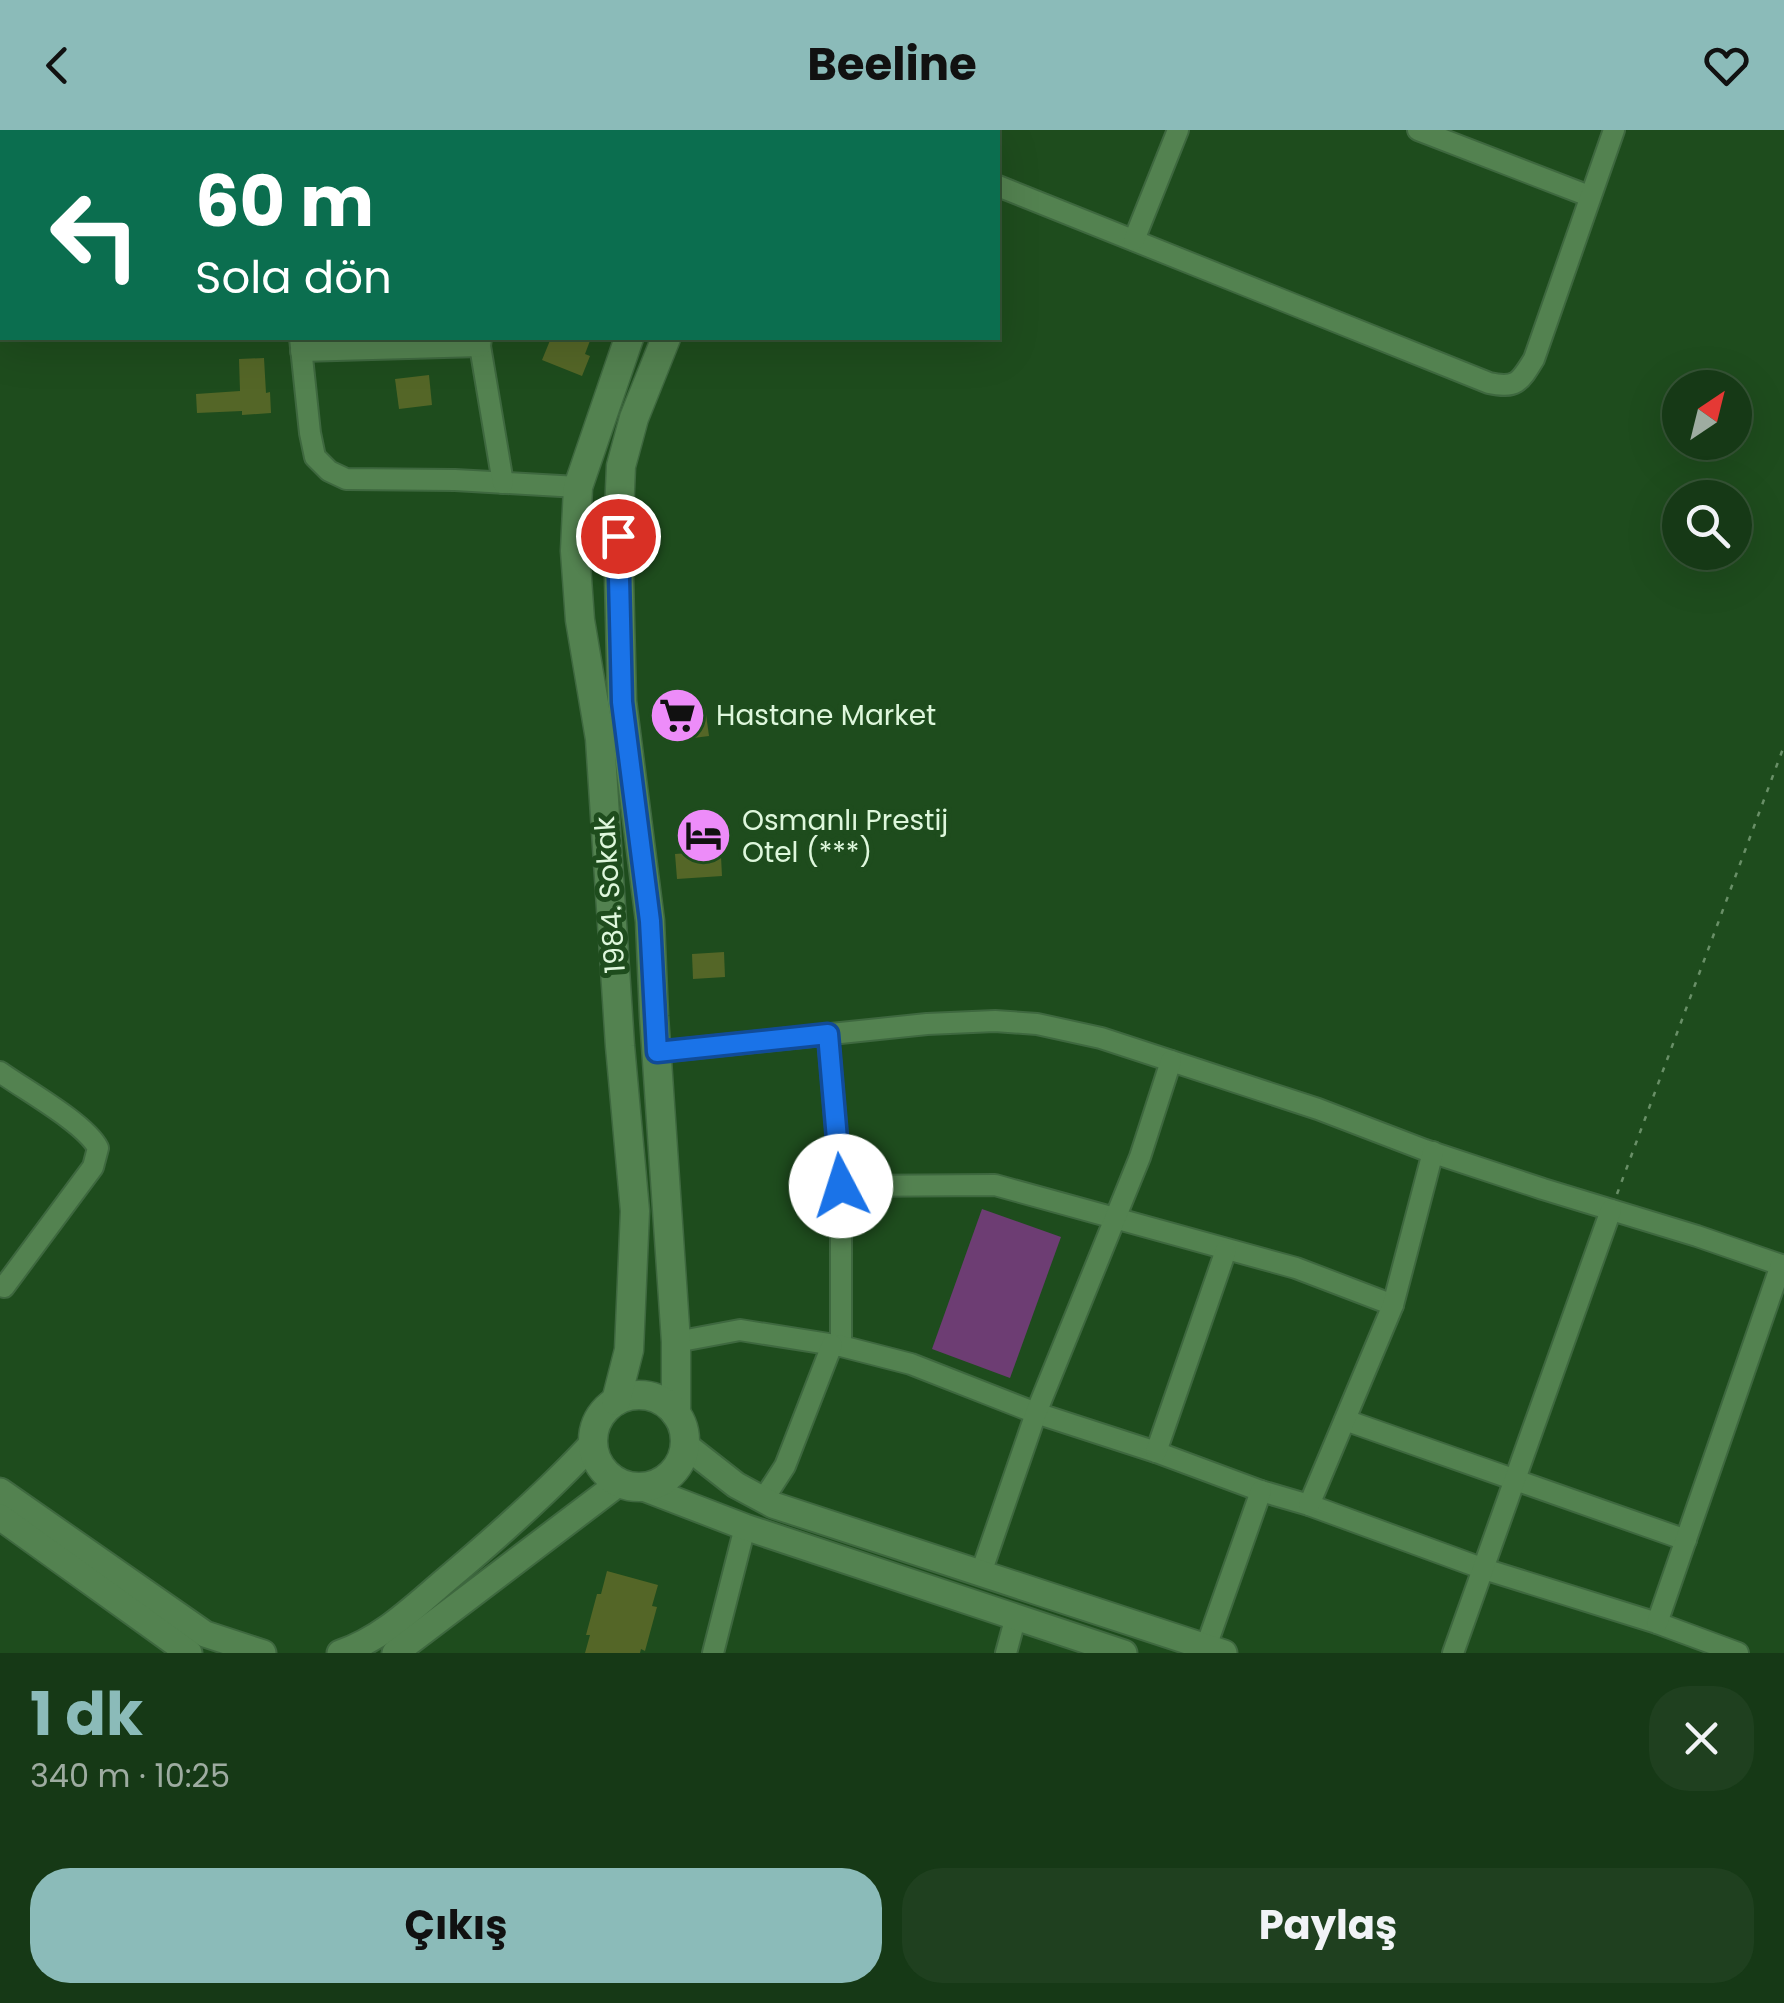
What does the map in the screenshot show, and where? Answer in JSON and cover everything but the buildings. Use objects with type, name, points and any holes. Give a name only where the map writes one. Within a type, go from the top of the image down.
[{"type":"main road","name":"1984. Sokak","points":[[616,1401],[629,1350],[636,1211],[620,1046],[600,739],[580,620],[575,552],[578,487],[628,340]]},
{"type":"main road","points":[[665,340],[627,442],[618,536],[622,702],[650,921],[676,1342],[676,1414],[685,1445],[678,1466],[662,1481],[630,1485],[602,1468],[596,1459],[595,1426],[616,1401],[648,1396],[676,1414]]},
{"type":"main road","points":[[596,432],[627,442]]},
{"type":"street","points":[[1134,240],[1178,130]]},
{"type":"street","points":[[1418,130],[1589,196]]},
{"type":"street","points":[[1000,187],[1506,387],[1524,376],[1534,359],[1614,130]]},
{"type":"street","points":[[503,483],[480,342],[300,344],[315,457],[346,479],[578,487]]},
{"type":"street","points":[[657,1052],[927,1024],[1037,1024],[1100,1038],[1318,1108],[1432,1152],[1782,1266],[1657,1623]]},
{"type":"street","points":[[764,1500],[785,1466],[836,1346],[841,1186],[828,1034]]},
{"type":"street","points":[[981,1574],[1036,1413],[1140,1157],[1171,1061]]},
{"type":"street","points":[[0,1072],[69,1120],[98,1148],[93,1167],[1,1288]]},
{"type":"street","points":[[1309,1505],[1394,1305],[1432,1152]]},
{"type":"street","points":[[841,1186],[995,1185],[1296,1268],[1394,1305]]},
{"type":"street","points":[[1453,1653],[1611,1210]]},
{"type":"street","points":[[1156,1452],[1226,1250]]},
{"type":"street","points":[[676,1342],[740,1330],[912,1364],[1036,1413],[1738,1653]]},
{"type":"street","points":[[1345,1420],[1686,1540]]},
{"type":"street","points":[[340,1653],[390,1627],[504,1530],[593,1443]]},
{"type":"street","points":[[685,1445],[722,1474],[773,1505],[1215,1650],[1261,1491]]},
{"type":"street","points":[[395,1653],[414,1644],[630,1485],[1124,1653]]},
{"type":"street","points":[[0,1491],[204,1634],[263,1653]]},
{"type":"street","points":[[0,1517],[188,1653]]},
{"type":"street","points":[[712,1653],[746,1527]]},
{"type":"street","points":[[1006,1653],[1016,1616]]},
{"type":"path","points":[[1611,1210],[1784,746]]},
{"type":"shaded area","points":[[982,1209],[1061,1237],[1010,1378],[932,1349]]},
{"type":"place","name":"Hastane Market","points":[[677,715]]},
{"type":"place","name":"Osmanlı Prestij Otel (***)","points":[[703,836]]},
{"type":"route","points":[[618,536],[622,702],[650,921],[657,1052],[828,1034],[841,1186]]}]
